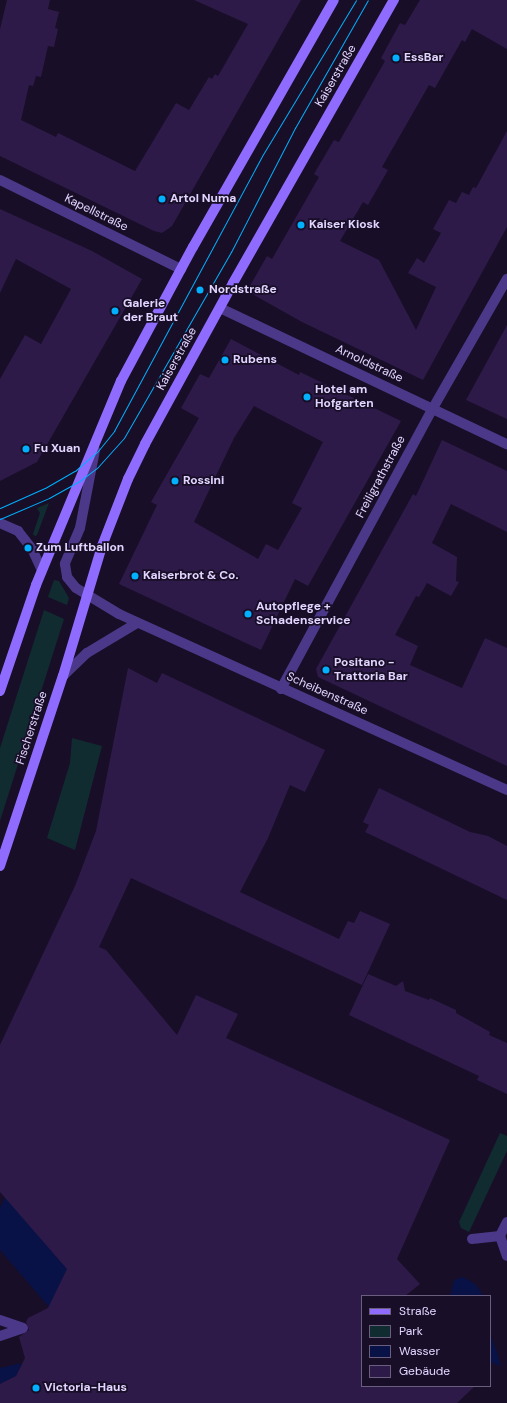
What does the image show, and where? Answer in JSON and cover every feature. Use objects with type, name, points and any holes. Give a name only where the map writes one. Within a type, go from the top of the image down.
[{"type":"main road","points":[[0,691],[42,570],[96,444],[120,382],[181,269],[334,0]]},
{"type":"main road","name":"Kaiserstraße","points":[[86,597],[106,534],[141,451],[394,0]]},
{"type":"main road","name":"Fischerstraße","points":[[0,866],[63,676],[86,597]]},
{"type":"street","name":"Kapellstraße","points":[[0,180],[181,269]]},
{"type":"street","name":"Freiligrathstraße","points":[[281,689],[433,408],[507,279]]},
{"type":"street","name":"Arnoldstraße","points":[[220,308],[507,444]]},
{"type":"street","points":[[86,597],[70,582],[65,564],[80,528],[96,444]]},
{"type":"street","points":[[0,523],[18,531],[32,549],[42,570]]},
{"type":"street","name":"Scheibenstraße","points":[[86,597],[138,623],[281,689],[507,790]]},
{"type":"street","points":[[63,676],[86,653],[138,623]]},
{"type":"street","points":[[507,1222],[500,1236],[507,1256]]},
{"type":"street","points":[[472,1239],[500,1236]]},
{"type":"street","points":[[0,1320],[23,1328],[0,1336]]},
{"type":"green space","points":[[49,503],[37,535],[35,536],[33,534],[40,513],[37,508]]},
{"type":"green space","points":[[54,580],[59,581],[69,598],[67,605],[48,597]]},
{"type":"green space","points":[[44,610],[64,619],[0,821],[0,748]]},
{"type":"green space","points":[[72,738],[102,746],[75,850],[47,838],[70,763]]},
{"type":"green space","points":[[500,1133],[507,1136],[507,1151],[469,1232],[461,1228],[459,1222]]},
{"type":"water","points":[[5,1197],[67,1269],[49,1307],[0,1250],[0,1208]]},
{"type":"water","points":[[463,1277],[475,1284],[483,1295],[450,1295],[454,1280]]},
{"type":"water","points":[[491,1337],[497,1352],[501,1366],[491,1362]]},
{"type":"water","points":[[22,1363],[16,1376],[0,1384],[0,1368]]},
{"type":"building","points":[[7,0],[50,0],[48,9],[59,12],[55,28],[58,29],[54,47],[48,46],[41,77],[36,76],[33,86],[29,85],[21,120],[56,137],[58,133],[135,171],[176,103],[189,110],[209,77],[212,79],[215,74],[218,76],[248,24],[194,0],[301,0],[172,226],[162,233],[154,231],[0,156],[0,29]]},
{"type":"building","points":[[420,0],[507,0],[507,49],[472,29],[465,42],[462,40],[435,88],[429,85],[382,167],[388,170],[368,205],[363,202],[340,241],[379,260],[416,330],[436,287],[408,273],[417,258],[424,263],[441,233],[433,229],[449,200],[456,203],[462,192],[469,195],[473,187],[476,188],[507,131],[507,227],[423,380],[302,322],[247,291],[267,256],[272,259],[319,177],[314,174],[334,140],[339,142],[385,61],[381,58],[400,23],[405,25]]},
{"type":"building","points":[[0,209],[92,251],[142,279],[37,462],[0,481],[0,379],[25,335],[41,344],[71,289],[16,259],[0,293]]},
{"type":"building","points":[[507,325],[507,419],[466,400]]},
{"type":"building","points":[[231,339],[299,375],[300,372],[401,421],[308,586],[295,579],[261,650],[119,584],[157,505],[151,502],[199,418],[181,408],[200,374],[209,378]],"holes":[[[254,406],[323,442],[292,503],[302,508],[278,550],[266,544],[258,559],[194,522],[234,438]]]},
{"type":"building","points":[[442,440],[507,471],[507,532],[451,504],[432,543],[457,557],[456,581],[459,582],[451,596],[427,583],[419,597],[416,596],[395,635],[418,646],[410,665],[462,688],[485,638],[507,648],[507,766],[318,677],[316,669],[413,494],[416,496]]},
{"type":"building","points":[[128,668],[157,683],[162,673],[325,750],[305,792],[290,785],[268,838],[240,892],[339,939],[348,921],[354,923],[360,911],[390,924],[362,985],[131,878],[99,947],[106,950],[177,1035],[196,995],[238,1014],[226,1038],[450,1140],[397,1259],[420,1284],[406,1295],[361,1295],[361,1387],[474,1387],[457,1403],[0,1403],[0,1384],[16,1376],[25,1358],[19,1337],[29,1330],[26,1322],[28,1318],[48,1308],[67,1269],[0,1192],[0,1045],[75,886],[96,831]]},
{"type":"building","points":[[379,788],[470,832],[488,836],[507,846],[507,900],[365,832],[369,825],[363,822]]},
{"type":"building","points":[[368,974],[396,986],[403,981],[405,991],[429,1000],[430,998],[456,1010],[456,1013],[490,1032],[489,1035],[507,1043],[507,1094],[477,1080],[479,1076],[349,1015]]},
{"type":"tram line","points":[[0,508],[45,488],[75,471],[98,451],[114,431],[262,156],[356,0]]},
{"type":"tram line","points":[[0,519],[49,498],[81,480],[97,468],[124,438],[231,252],[295,128],[368,0]]},
{"type":"place","name":"EssBar","points":[[396,58]]},
{"type":"place","name":"Artol Numa","points":[[162,199]]},
{"type":"place","name":"Kaiser Kiosk","points":[[301,225]]},
{"type":"place","name":"Nordstraße","points":[[200,290]]},
{"type":"place","name":"Galerie der Braut","points":[[115,311]]},
{"type":"place","name":"Rubens","points":[[225,360]]},
{"type":"place","name":"Hotel am Hofgarten","points":[[307,397]]},
{"type":"place","name":"Fu Xuan","points":[[26,449]]},
{"type":"place","name":"Rossini","points":[[175,481]]},
{"type":"place","name":"Zum Luftballon","points":[[28,548]]},
{"type":"place","name":"Kaiserbrot & Co.","points":[[135,576]]},
{"type":"place","name":"Autopflege + Schadenservice","points":[[248,614]]},
{"type":"place","name":"Positano - Trattoria Bar","points":[[326,670]]},
{"type":"place","name":"Victoria-Haus","points":[[36,1388]]}]
